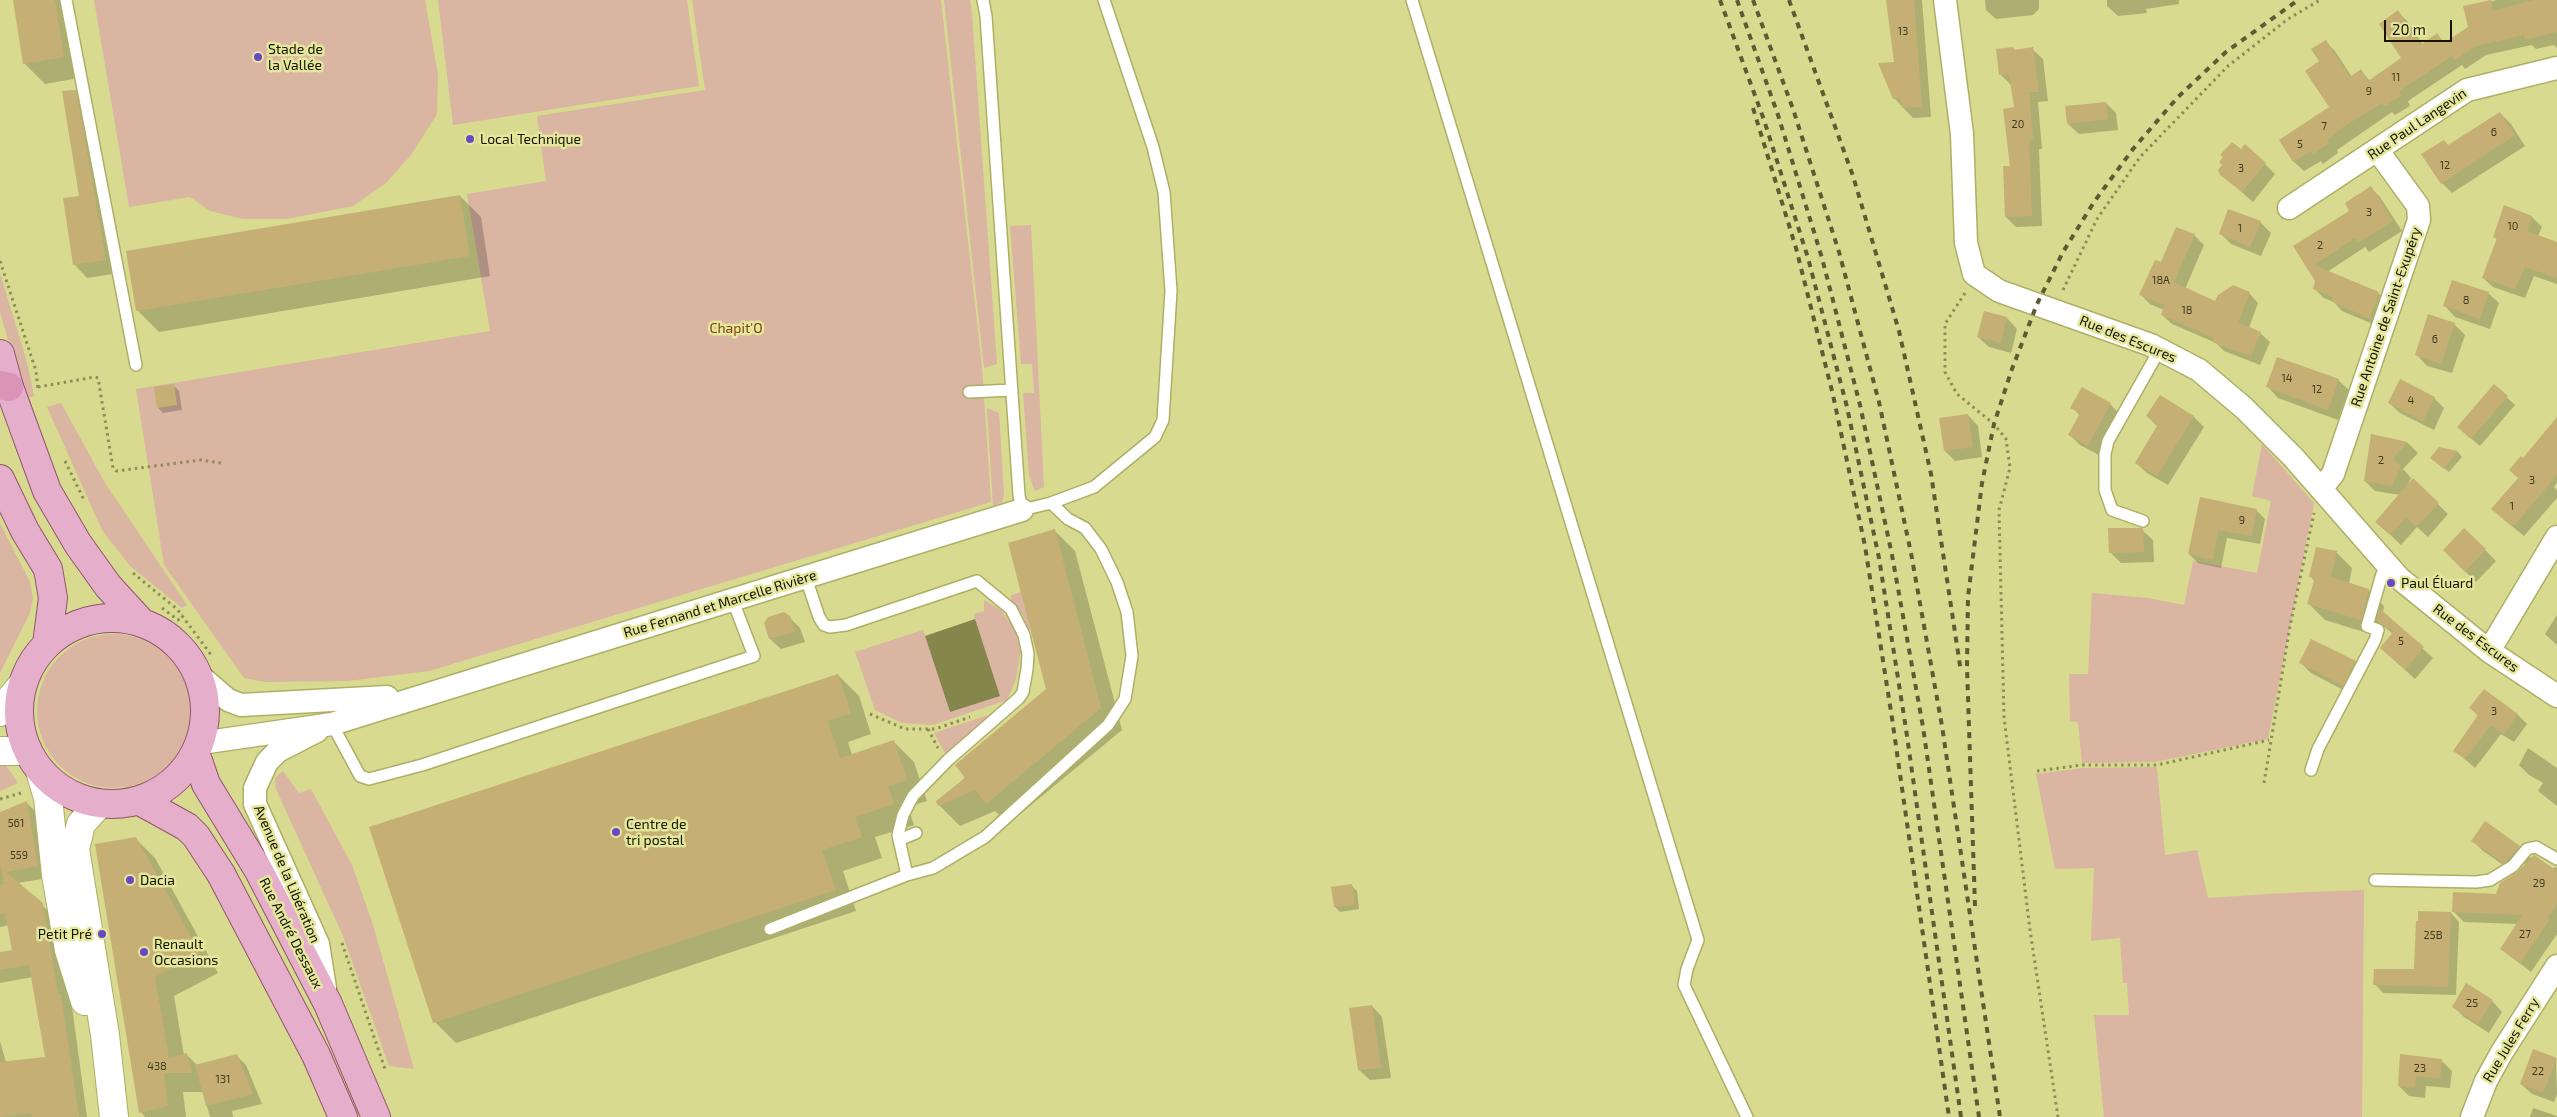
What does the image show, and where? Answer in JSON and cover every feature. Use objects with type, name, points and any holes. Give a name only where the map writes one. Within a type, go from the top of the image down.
[{"type":"main road","points":[[0,354],[4,386],[47,491],[78,544],[108,586],[141,622]]},
{"type":"main road","points":[[0,479],[25,531],[48,569],[53,598],[47,644]]},
{"type":"main road","points":[[0,751],[34,761],[63,790],[77,798],[99,804],[126,804],[140,800],[157,793],[172,783],[186,770],[198,749],[206,710],[207,667],[166,634],[141,622],[121,618],[101,618],[81,623],[63,632],[47,644],[28,670],[22,685],[19,698],[20,725],[34,761],[48,798],[56,875],[69,950],[89,1017],[107,1062]]},
{"type":"main road","points":[[0,712],[22,685]]},
{"type":"main road","name":"Rue André Dessaux","points":[[198,749],[206,784],[259,871],[328,1004],[376,1117]]},
{"type":"main road","points":[[140,800],[187,827],[196,836],[221,874],[316,1055],[343,1117]]},
{"type":"main road","points":[[99,804],[81,824],[74,849],[105,1035],[114,1117]]},
{"type":"street","points":[[1946,0],[1962,134],[1966,243],[1970,266],[1974,274],[1980,279]]},
{"type":"street","name":"Rue Paul Langevin","points":[[2289,208],[2378,151],[2467,90],[2557,68]]},
{"type":"street","name":"Rue Antoine de Saint-Exupéry","points":[[2322,489],[2333,474],[2419,220],[2418,206],[2378,151]]},
{"type":"street","name":"Rue des Escures","points":[[1980,279],[1999,290],[2160,349],[2200,370],[2222,388],[2286,450],[2399,578],[2488,651],[2557,696]]},
{"type":"street","name":"Rue Fernand et Marcelle Rivière","points":[[198,749],[332,724],[1022,510]]},
{"type":"street","points":[[2488,651],[2557,537]]},
{"type":"street","name":"Rue Fernand et Marcelle Rivière","points":[[207,667],[228,700],[241,705],[418,696]]},
{"type":"street","name":"Avenue de la Libération","points":[[328,1004],[318,944],[255,804],[255,788],[267,762],[278,751],[332,724]]},
{"type":"street","name":"Rue Jules Ferry","points":[[2472,1117],[2486,1081],[2502,1052],[2557,966]]},
{"type":"lane","points":[[66,0],[136,365]]},
{"type":"lane","points":[[983,0],[986,16],[1022,510],[1051,503],[1094,487],[1110,477],[1155,437],[1163,420],[1172,291],[1164,192],[1153,147],[1104,0]]},
{"type":"lane","points":[[1412,0],[1698,940],[1684,985],[1747,1117]]},
{"type":"lane","points":[[2143,521],[2112,510],[2105,490],[2105,454],[2108,441],[2160,349]]},
{"type":"lane","points":[[969,392],[1012,390]]},
{"type":"lane","points":[[770,930],[907,875],[933,868],[985,837],[1108,725],[1125,699],[1132,656],[1127,612],[1117,582],[1101,549],[1085,528],[1068,519],[1051,503]]},
{"type":"lane","points":[[2311,770],[2318,749],[2375,640],[2378,630],[2367,626],[2382,574],[2389,566]]},
{"type":"lane","points":[[806,578],[819,617],[824,625],[830,627],[840,626],[977,581],[1011,609],[1024,635],[1028,654],[1027,668],[1023,692],[1019,698],[948,760],[913,796],[899,826],[899,840],[907,875]]},
{"type":"lane","points":[[332,724],[360,776],[369,778],[422,765],[754,656],[733,601]]},
{"type":"lane","points":[[899,840],[916,833]]},
{"type":"lane","points":[[2375,880],[2476,882],[2490,880],[2513,866],[2527,849],[2536,847],[2557,859]]},
{"type":"path","points":[[2062,290],[2096,219],[2140,157],[2228,66],[2288,19],[2320,0]]},
{"type":"path","points":[[0,261],[36,371],[39,395]]},
{"type":"path","points":[[1980,279],[1967,291],[1945,324],[1945,372],[1957,394],[1994,424],[2006,439],[2010,468],[1999,510],[2004,717],[2030,930],[2058,1117]]},
{"type":"path","points":[[38,388],[98,378],[113,468],[116,471],[201,460],[221,463]]},
{"type":"path","points":[[62,455],[87,507]]},
{"type":"path","points":[[2264,783],[2269,740],[2314,512]]},
{"type":"path","points":[[131,572],[178,608],[207,667]]},
{"type":"path","points":[[870,714],[905,728],[936,728],[979,714]]},
{"type":"path","points":[[2037,771],[2082,766],[2157,765],[2269,740]]},
{"type":"green space","points":[[94,0],[425,0],[438,75],[437,114],[411,155],[386,183],[353,206],[287,219],[243,219],[210,211],[190,197],[129,207]]},
{"type":"green space","points":[[438,0],[687,0],[699,86],[453,125]]},
{"type":"green space","name":"Chapit'O","points":[[692,0],[941,0],[982,367],[991,502],[429,671],[348,681],[265,682],[244,678],[164,565],[136,389],[490,331],[467,194],[546,181],[537,116],[705,90]]},
{"type":"green space","points":[[944,0],[970,0],[972,14],[997,364],[984,368]]},
{"type":"green space","points":[[1031,225],[1044,487],[1035,491],[1029,475],[1023,393],[1034,393],[1032,364],[1021,364],[1010,226]]},
{"type":"green space","points":[[0,273],[27,362],[34,396],[25,399],[0,312]]},
{"type":"green space","points":[[61,403],[105,483],[187,605],[182,608],[130,566],[102,530],[47,407]]},
{"type":"green space","points":[[987,408],[999,413],[1004,494],[1002,502],[993,506]]},
{"type":"green space","points":[[2262,444],[2314,503],[2268,739],[2155,762],[2082,763],[2078,722],[2070,721],[2069,674],[2088,674],[2092,593],[2148,598],[2184,605],[2193,561],[2257,573],[2271,501],[2252,496]]},
{"type":"green space","points":[[0,523],[30,582],[33,599],[30,613],[0,673]]},
{"type":"green space","points":[[1021,592],[1031,629],[1028,629],[1023,616],[1011,600],[1011,595]]},
{"type":"green space","points":[[984,600],[1001,610],[1015,629],[1021,650],[1016,679],[1007,700],[933,725],[902,723],[875,710],[855,652],[923,630],[950,712],[975,619],[974,614],[984,611]]},
{"type":"green space","points":[[114,634],[129,635],[144,640],[169,656],[185,681],[190,696],[190,726],[185,741],[169,766],[144,782],[129,787],[114,788],[99,787],[84,782],[59,766],[43,741],[38,726],[37,711],[38,696],[43,681],[59,656],[84,640],[99,635]]},
{"type":"green space","points":[[994,713],[946,755],[934,733]]},
{"type":"green space","points":[[0,762],[5,764],[18,783],[0,791]]},
{"type":"green space","points":[[2157,767],[2165,855],[2197,850],[2208,898],[2364,890],[2362,1117],[2104,1117],[2094,1015],[2129,1015],[2127,983],[2123,983],[2120,938],[2091,941],[2094,868],[2055,869],[2036,774],[2083,768]]},
{"type":"green space","points":[[283,771],[299,793],[311,789],[352,865],[373,925],[414,1069],[389,1066],[343,936],[276,789],[275,778]]},
{"type":"shaded area","points":[[975,619],[1000,696],[950,712],[925,636]]},
{"type":"building","points":[[13,0],[55,0],[64,57],[23,64]]},
{"type":"building","points":[[1886,0],[1914,0],[1922,107],[1902,108],[1901,98],[1893,99],[1878,63],[1894,62]]},
{"type":"building","points":[[2491,0],[2493,11],[2533,0],[2557,0],[2557,32],[2525,40],[2524,35],[2476,46],[2455,60],[2452,56],[2399,91],[2401,96],[2385,106],[2382,103],[2343,127],[2327,140],[2329,143],[2313,154],[2311,151],[2293,162],[2279,140],[2329,107],[2305,71],[2319,61],[2311,49],[2326,40],[2350,77],[2361,69],[2368,81],[2401,58],[2379,24],[2398,10],[2421,45],[2437,33],[2444,43],[2468,27],[2463,6]]},
{"type":"building","points":[[2013,47],[2014,50],[2033,47],[2039,92],[2029,92],[2033,139],[2029,140],[2032,216],[2005,217],[2003,166],[2010,166],[2003,109],[2014,107],[2009,74],[1999,75],[1996,49]]},
{"type":"building","points":[[76,90],[106,260],[73,265],[63,198],[79,196],[62,91]]},
{"type":"building","points":[[2106,102],[2108,119],[2067,124],[2065,106]]},
{"type":"building","points":[[2500,112],[2515,135],[2441,184],[2421,154],[2444,140],[2448,145]]},
{"type":"building","points":[[2232,142],[2241,149],[2245,144],[2266,163],[2242,192],[2220,175],[2218,170],[2222,165],[2219,162],[2223,157],[2220,155]]},
{"type":"building","points":[[2371,186],[2393,221],[2358,243],[2355,238],[2314,265],[2379,292],[2370,319],[2331,301],[2333,297],[2313,289],[2315,281],[2293,246],[2349,211],[2345,203]]},
{"type":"building","points":[[460,195],[470,256],[136,311],[126,251]]},
{"type":"building","points":[[2504,205],[2532,216],[2527,231],[2557,242],[2557,278],[2525,267],[2515,289],[2482,278],[2497,238],[2493,237]]},
{"type":"building","points":[[2228,209],[2261,221],[2250,247],[2219,234]]},
{"type":"building","points":[[2176,227],[2195,234],[2174,282],[2215,301],[2218,295],[2233,285],[2250,292],[2238,322],[2261,332],[2251,356],[2212,342],[2214,338],[2161,315],[2165,305],[2139,295],[2155,260],[2161,262]]},
{"type":"building","points":[[2452,280],[2489,292],[2480,319],[2443,306]]},
{"type":"building","points":[[1984,311],[2007,317],[2001,343],[1977,337]]},
{"type":"building","points":[[2428,314],[2455,323],[2441,364],[2415,355]]},
{"type":"building","points":[[2277,357],[2339,379],[2328,410],[2266,387]]},
{"type":"building","points":[[2400,379],[2435,397],[2423,421],[2388,403]]},
{"type":"building","points":[[174,384],[177,405],[157,408],[154,387]]},
{"type":"building","points":[[2494,384],[2508,396],[2471,439],[2457,427]]},
{"type":"building","points":[[2082,387],[2111,403],[2088,446],[2068,435],[2080,413],[2070,408]]},
{"type":"building","points":[[2160,395],[2194,416],[2157,476],[2135,463],[2158,424],[2146,416]]},
{"type":"building","points":[[1968,414],[1973,447],[1944,451],[1939,418]]},
{"type":"building","points":[[2557,417],[2557,475],[2513,527],[2491,509],[2518,478],[2509,470],[2521,456],[2523,458]]},
{"type":"building","points":[[2371,434],[2408,442],[2393,458],[2401,466],[2392,486],[2364,481]]},
{"type":"building","points":[[2439,447],[2458,451],[2444,469],[2430,458]]},
{"type":"building","points":[[2413,478],[2439,503],[2416,527],[2406,518],[2390,535],[2375,522]]},
{"type":"building","points":[[2200,497],[2257,509],[2252,536],[2218,530],[2213,560],[2188,554]]},
{"type":"building","points":[[2108,528],[2143,528],[2144,552],[2109,553]]},
{"type":"building","points":[[2464,528],[2486,549],[2465,572],[2443,550]]},
{"type":"building","points":[[1055,529],[1101,708],[986,804],[975,790],[938,806],[936,801],[965,778],[955,765],[1046,689],[1008,543]]},
{"type":"building","points":[[2316,547],[2337,551],[2331,577],[2369,589],[2361,620],[2307,604],[2315,578],[2309,577]]},
{"type":"building","points":[[2380,609],[2424,647],[2405,670],[2380,648],[2394,631],[2376,621]]},
{"type":"building","points":[[784,612],[790,616],[795,632],[769,639],[764,623],[768,617]]},
{"type":"building","points":[[2311,639],[2356,661],[2343,686],[2299,663]]},
{"type":"building","name":"Centre de tri postal","points":[[838,674],[851,713],[828,721],[840,758],[894,740],[907,780],[888,786],[894,804],[855,817],[862,837],[822,850],[836,890],[433,1023],[369,827]]},
{"type":"building","points":[[2484,689],[2518,714],[2504,734],[2491,725],[2465,759],[2453,751],[2478,715],[2469,708]]},
{"type":"building","points":[[27,801],[38,866],[6,872],[43,903],[58,994],[61,995],[79,1117],[32,1117],[31,1113],[0,1117],[0,1062],[45,1057],[29,965],[0,970],[0,952],[12,950],[5,913],[0,914],[0,885],[4,884],[0,862],[0,812]]},
{"type":"building","points":[[2485,821],[2520,846],[2504,863],[2471,841]]},
{"type":"building","points":[[136,837],[200,953],[155,977],[169,1058],[187,1053],[192,1073],[164,1073],[168,1106],[139,1113],[95,844]]},
{"type":"building","points":[[2534,855],[2557,871],[2557,903],[2548,917],[2550,919],[2520,963],[2500,949],[2522,915],[2452,912],[2453,892],[2496,894],[2500,883],[2517,872]]},
{"type":"building","points":[[1352,884],[1355,905],[1334,907],[1331,887]]},
{"type":"building","points":[[2418,911],[2451,912],[2448,987],[2373,985],[2374,969],[2414,969]]},
{"type":"building","points":[[2466,983],[2493,1000],[2478,1024],[2452,1007]]},
{"type":"building","points":[[1372,1005],[1381,1068],[1358,1070],[1349,1008]]},
{"type":"building","points":[[2533,1049],[2557,1058],[2543,1093],[2520,1084]]},
{"type":"building","points":[[237,1054],[253,1094],[206,1106],[195,1065]]},
{"type":"building","points":[[2400,1054],[2442,1059],[2440,1078],[2416,1076],[2415,1088],[2398,1086]]},
{"type":"railway","points":[[1720,0],[1764,120],[1808,258],[1847,407],[1879,558],[1906,729],[1961,1117]]},
{"type":"railway","points":[[1737,0],[1778,115],[1822,258],[1860,405],[1892,555],[1923,727],[1979,1117]]},
{"type":"railway","points":[[1753,0],[1793,109],[1839,252],[1879,402],[1911,553],[1942,726],[2000,1117]]},
{"type":"railway","points":[[1789,0],[1853,176],[1899,331],[1931,474],[1961,672]]},
{"type":"railway","points":[[1975,906],[1967,667],[1968,597],[1982,483],[1994,424],[2012,369],[2037,304],[2063,252],[2094,202],[2133,149],[2178,97],[2226,52],[2298,0]]},
{"type":"railway","points":[[1753,108],[1796,248],[1833,395],[1865,546],[1892,718],[1949,1117]]},
{"type":"place","name":"Stade de la Vallée","points":[[258,57]]},
{"type":"place","name":"Local Technique","points":[[470,139]]},
{"type":"place","name":"Paul Éluard","points":[[2391,583]]},
{"type":"place","name":"Centre de tri postal","points":[[616,832]]},
{"type":"place","name":"Dacia","points":[[130,880]]},
{"type":"place","name":"Petit Pré","points":[[102,934]]},
{"type":"place","name":"Renault Occasions","points":[[144,952]]}]
